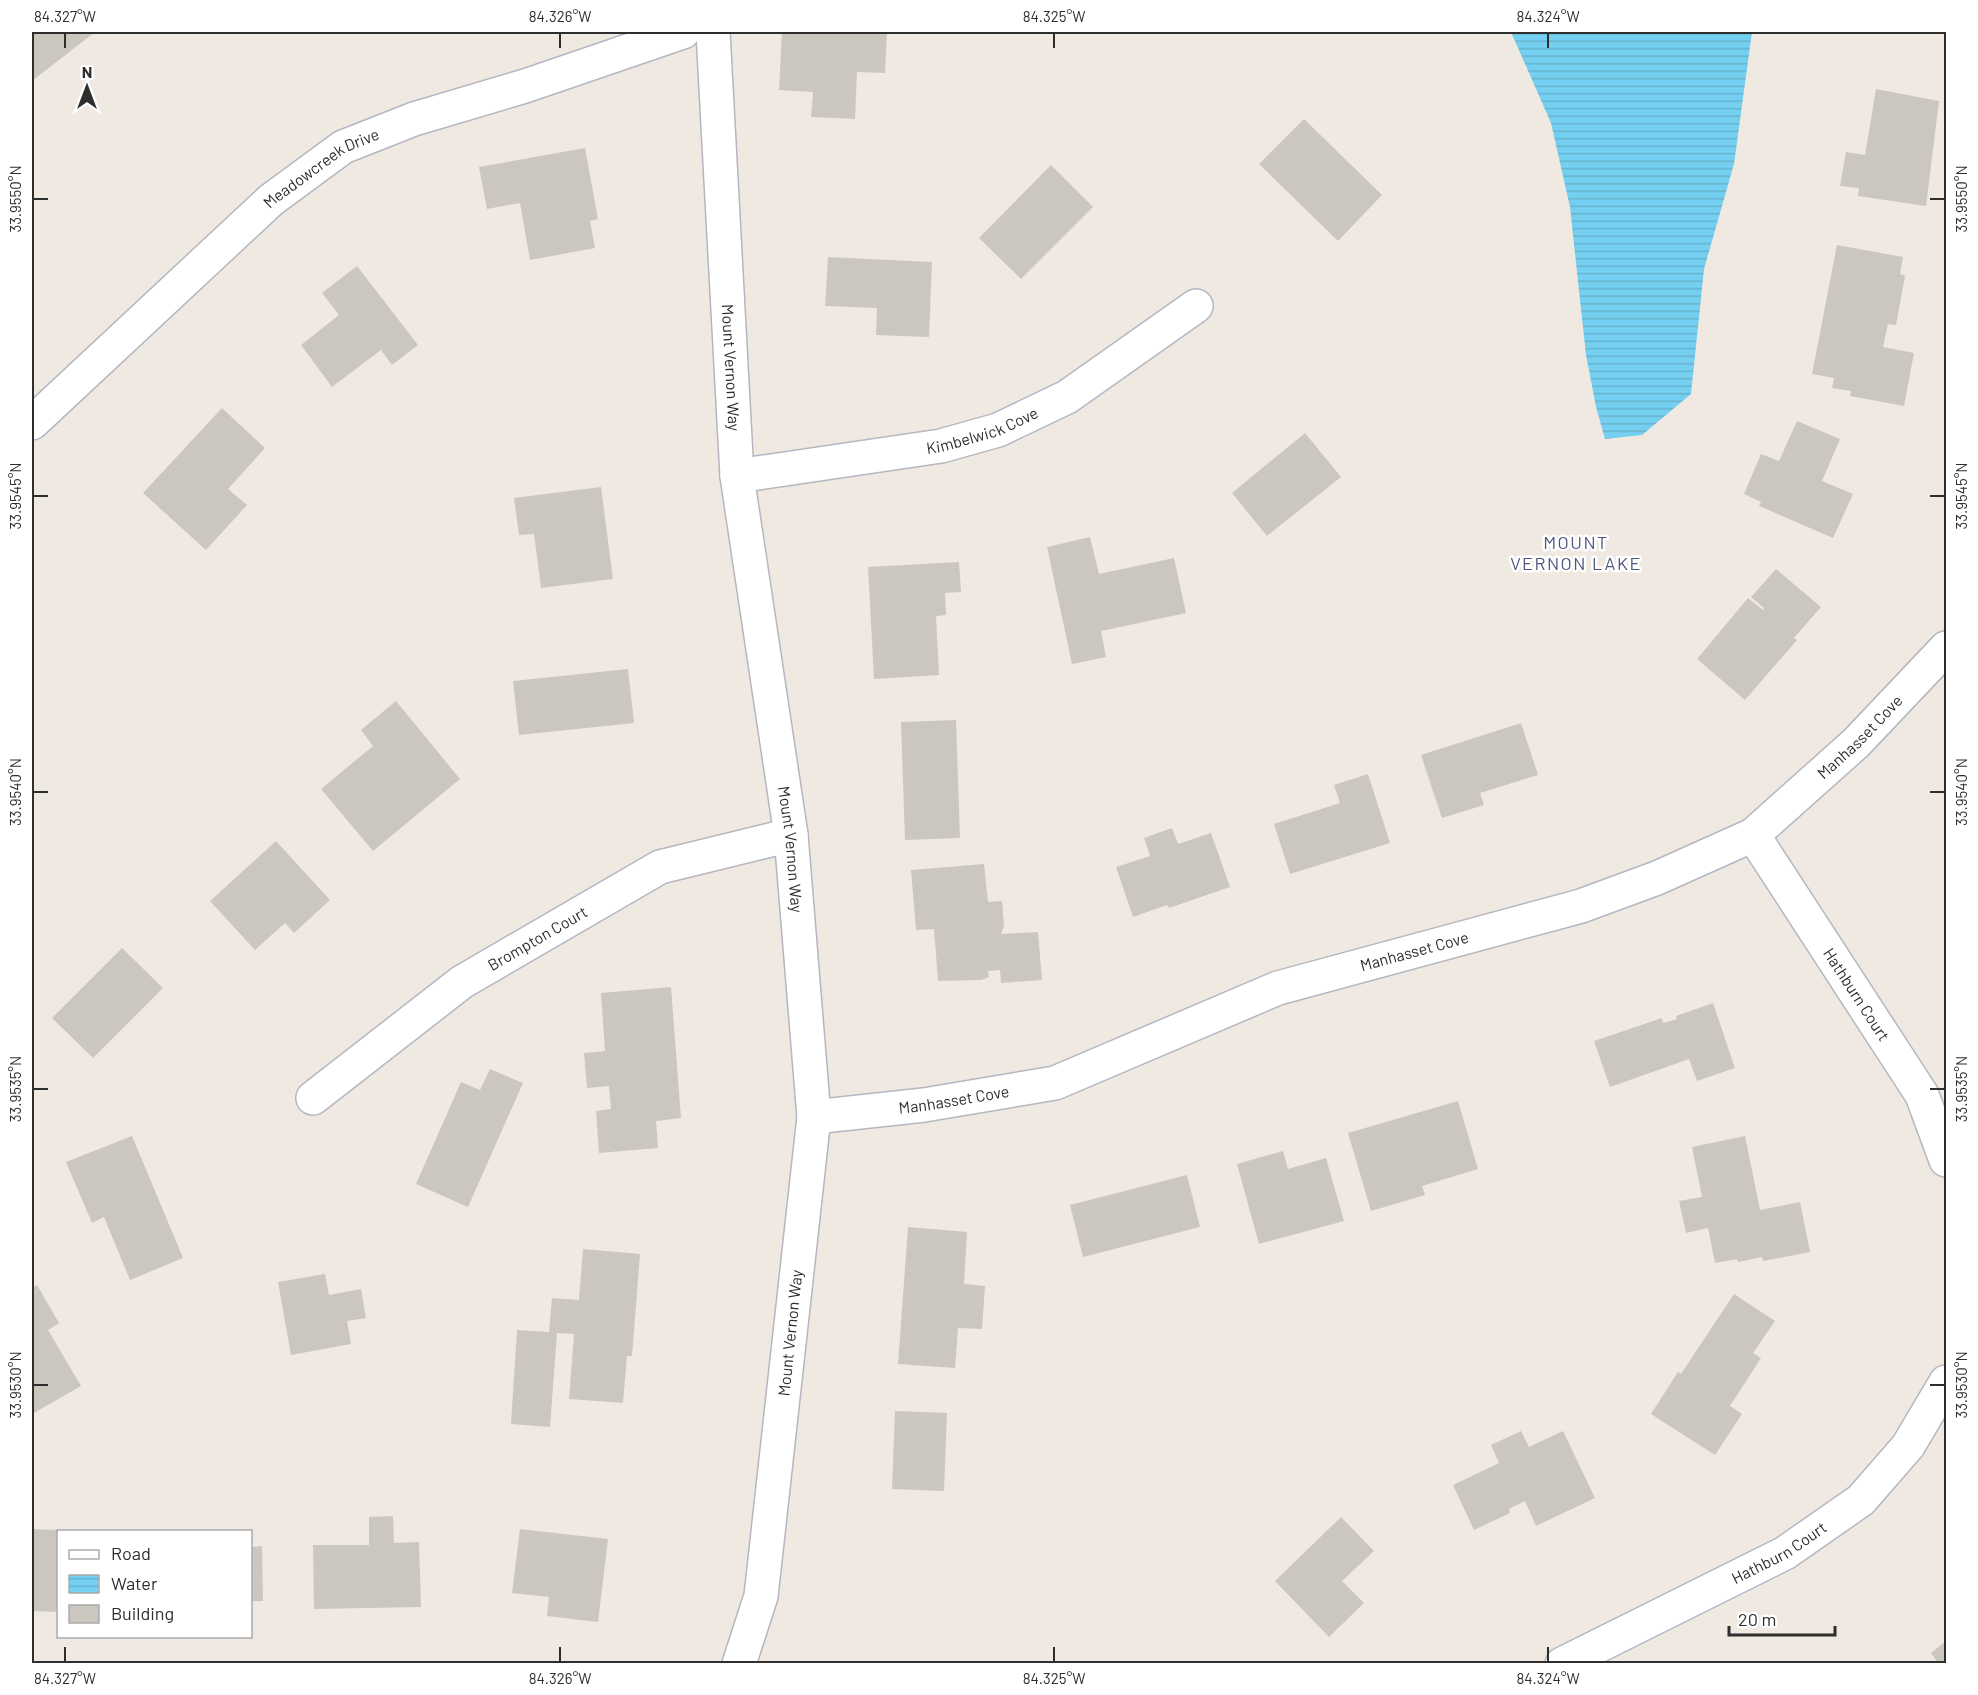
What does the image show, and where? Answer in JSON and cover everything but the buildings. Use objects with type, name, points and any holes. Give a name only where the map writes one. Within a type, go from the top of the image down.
[{"type":"street","name":"Meadowcreek Drive","points":[[32,423],[271,200],[343,147],[414,118],[525,87],[682,32]]},
{"type":"street","name":"Mount Vernon Way","points":[[713,32],[737,476],[791,836],[814,1117],[761,1596],[739,1664]]},
{"type":"street","name":"Kimbelwick Cove","points":[[737,476],[942,446],[998,430],[1067,397],[1196,306]]},
{"type":"street","name":"Manhasset Cove","points":[[814,1117],[924,1105],[1055,1083],[1278,988],[1581,906],[1657,878],[1753,836],[1856,743],[1947,648]]},
{"type":"street","name":"Brompton Court","points":[[313,1098],[462,982],[660,867],[791,836]]},
{"type":"street","name":"Hathburn Court","points":[[1753,836],[1922,1095],[1947,1160]]},
{"type":"street","name":"Hathburn Court","points":[[1562,1664],[1785,1553],[1861,1500],[1908,1446],[1947,1382]]},
{"type":"water","points":[[1511,32],[1752,32],[1734,164],[1704,269],[1691,394],[1642,435],[1605,439],[1586,355],[1570,207],[1551,123]]},
{"type":"district","name":"MOUNT VERNON LAKE","points":[[1576,553]]}]
